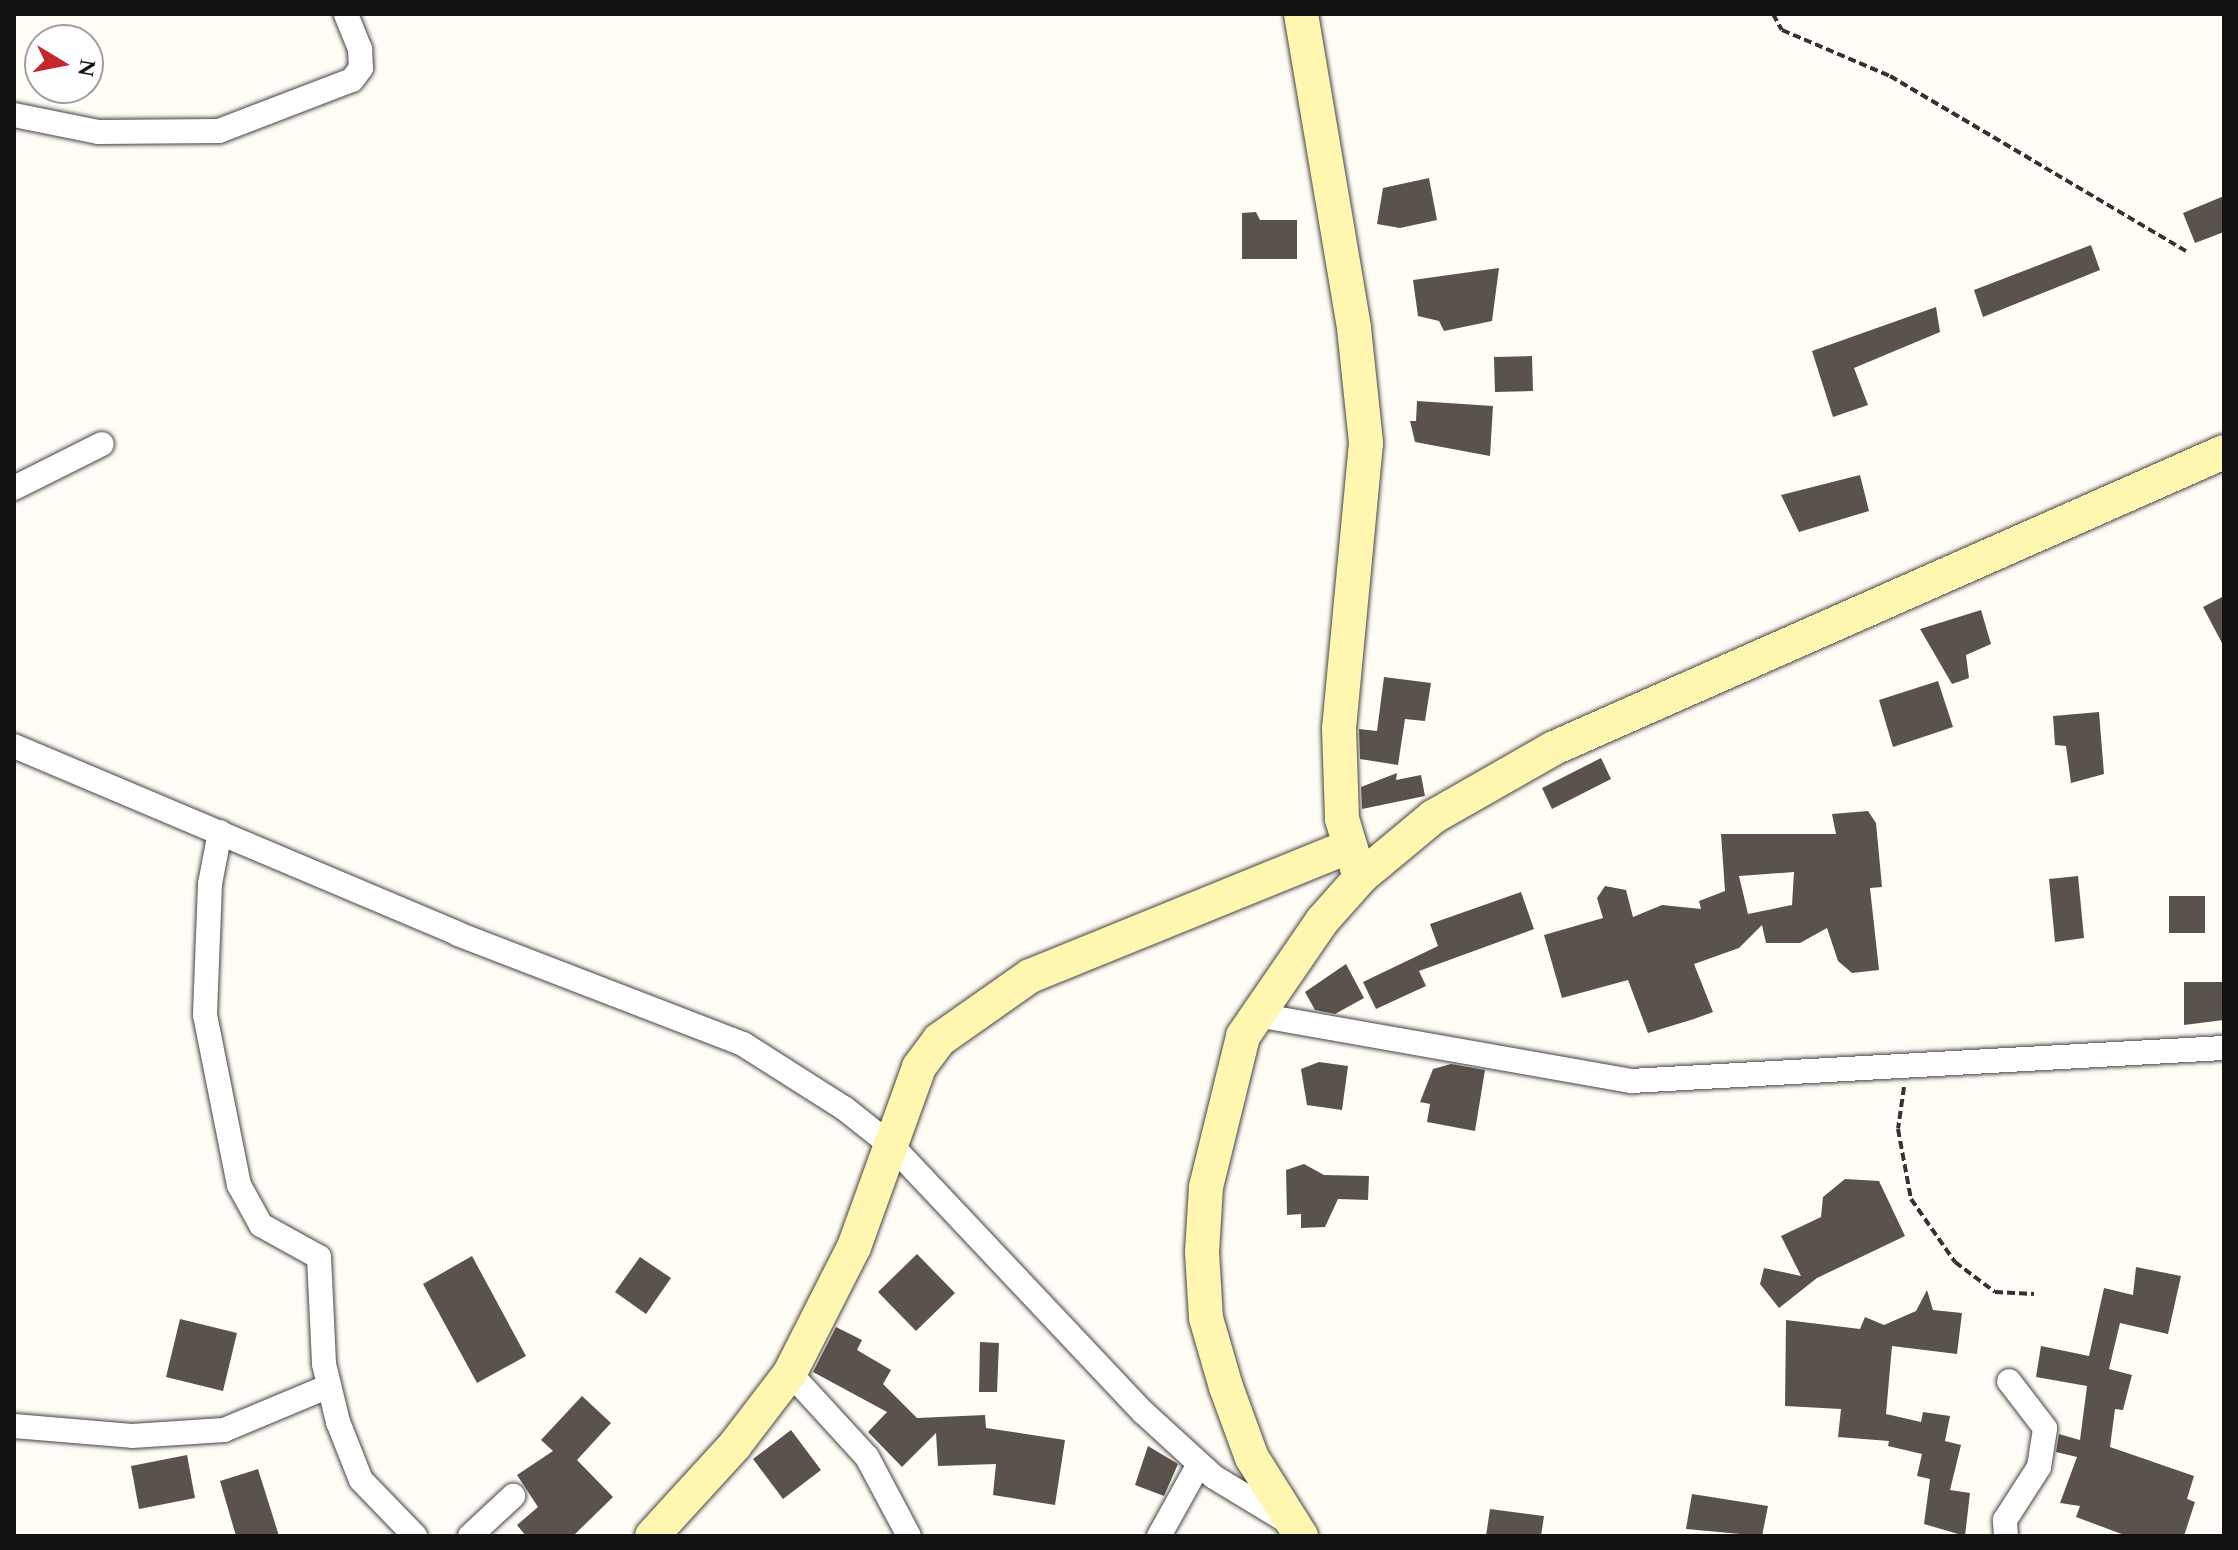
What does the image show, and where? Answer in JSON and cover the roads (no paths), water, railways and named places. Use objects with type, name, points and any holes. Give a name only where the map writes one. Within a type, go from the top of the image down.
[{"type":"street","points":[[14,115],[98,132],[219,131],[352,80],[361,68],[360,49],[346,14]]},
{"type":"street","points":[[1293,1528],[1252,1458],[1226,1387],[1205,1305],[1206,1187],[1239,1051],[1257,1015],[1354,862],[1339,728],[1366,443],[1354,328],[1301,14]]},
{"type":"street","points":[[14,488],[102,444]]},
{"type":"street","points":[[652,1536],[735,1445],[790,1373],[854,1247],[893,1147],[919,1067],[960,1020],[1030,976],[1354,862],[1554,748],[2224,452]]},
{"type":"street","points":[[14,746],[458,934],[743,1044],[844,1108],[893,1147],[962,1227],[1199,1464],[1293,1528]]},
{"type":"street","points":[[220,832],[204,951],[205,1015],[239,1185],[261,1225],[319,1257],[329,1386],[361,1480],[415,1536]]},
{"type":"street","points":[[1257,1015],[1631,1081],[1907,1069],[2224,1048]]},
{"type":"street","points":[[790,1373],[867,1457],[909,1536]]},
{"type":"street","points":[[2006,1536],[2005,1520],[2039,1467],[2045,1428],[2009,1381]]},
{"type":"street","points":[[14,1426],[132,1436],[224,1430],[329,1386]]},
{"type":"street","points":[[1159,1536],[1163,1520],[1199,1464]]},
{"type":"street","points":[[470,1536],[513,1496]]}]
